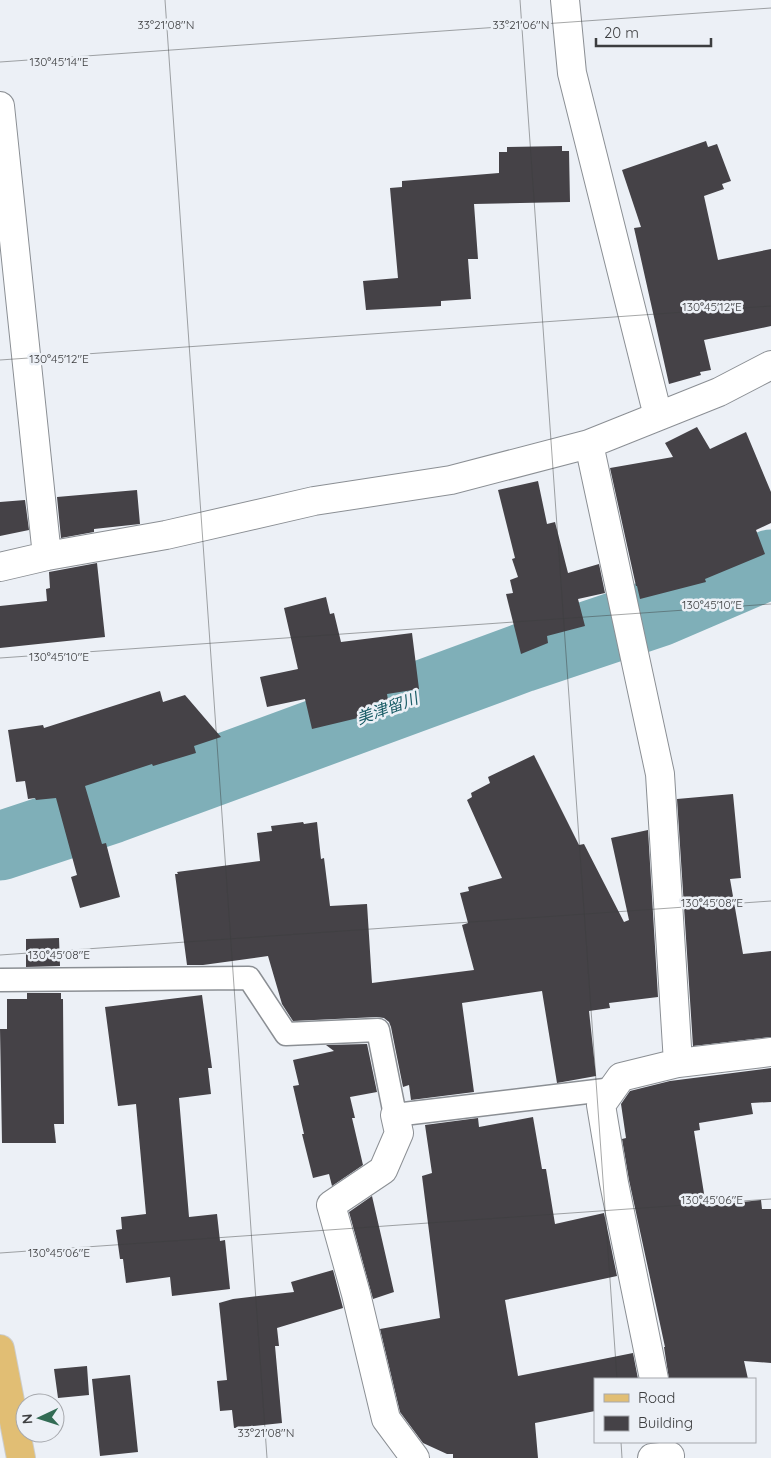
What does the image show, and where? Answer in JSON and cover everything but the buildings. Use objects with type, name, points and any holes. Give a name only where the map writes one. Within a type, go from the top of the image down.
[{"type":"main road","points":[[0,1349],[21,1458]]},
{"type":"street","points":[[565,0],[572,72],[658,416]]},
{"type":"street","points":[[0,106],[47,556]]},
{"type":"street","points":[[0,566],[166,535],[314,501],[451,480],[589,444],[719,392],[771,365]]},
{"type":"street","points":[[589,444],[660,774],[678,1064]]},
{"type":"street","points":[[654,1378],[614,1183],[601,1105],[621,1076],[678,1064],[771,1052]]},
{"type":"street","points":[[396,1115],[399,1133],[383,1170],[331,1205],[356,1294],[386,1419],[416,1458]]},
{"type":"lane","points":[[0,980],[249,978],[286,1034],[378,1030],[396,1115],[613,1089]]},
{"type":"waterway","name":"美津留川","points":[[0,846],[112,809],[522,658],[659,612],[771,564]]}]
